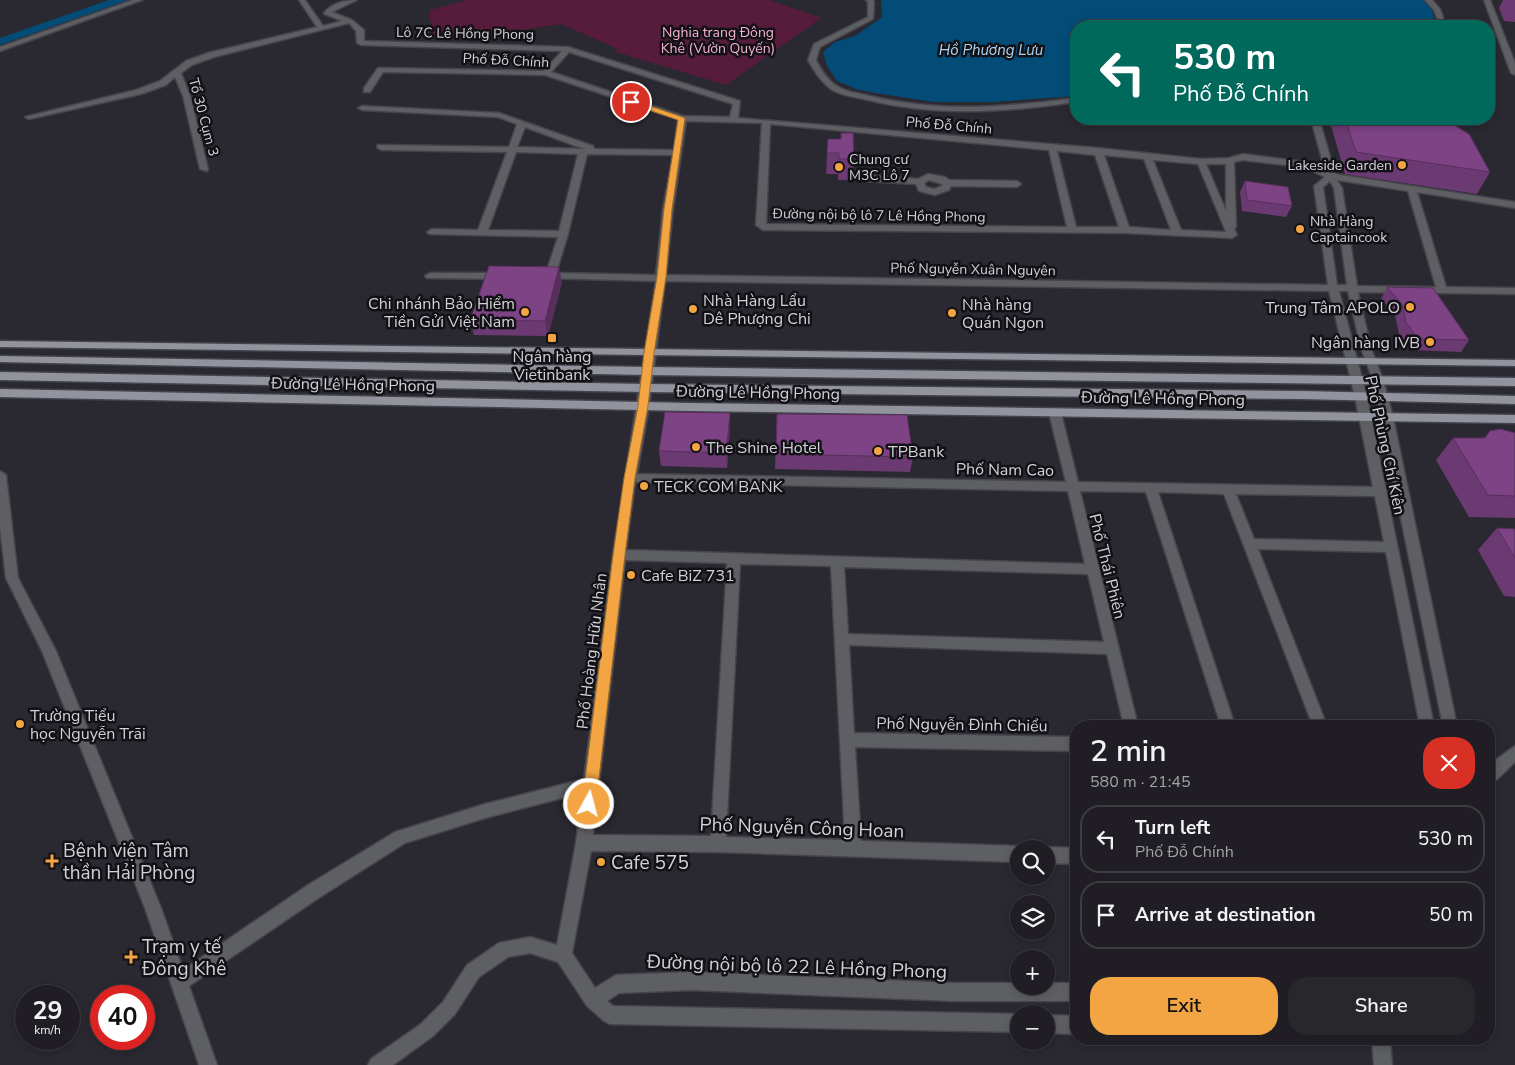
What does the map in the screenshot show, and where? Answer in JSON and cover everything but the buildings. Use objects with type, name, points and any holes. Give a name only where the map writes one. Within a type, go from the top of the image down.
[{"type":"main road","points":[[0,344],[1515,363]]},
{"type":"main road","name":"Đường Lê Hồng Phong","points":[[0,359],[647,371],[1515,382]]},
{"type":"main road","name":"Đường Lê Hồng Phong","points":[[2,378],[1515,400]]},
{"type":"main road","name":"Đường Lê Hồng Phong","points":[[0,393],[643,406],[1515,419]]},
{"type":"street","points":[[0,49],[139,0]]},
{"type":"street","points":[[302,0],[321,28]]},
{"type":"street","points":[[329,14],[328,11],[332,8],[354,0]]},
{"type":"street","points":[[868,0],[871,2],[870,18],[817,46],[812,60],[821,77],[837,90],[885,103],[941,111],[1035,106],[1070,101]]},
{"type":"street","points":[[1428,0],[1437,9],[1441,20]]},
{"type":"street","points":[[1487,0],[1495,20]]},
{"type":"street","points":[[311,12],[329,14],[350,21]]},
{"type":"street","points":[[29,117],[138,92],[163,83],[189,64],[211,55],[350,21]]},
{"type":"street","name":"Lô 7C Lê Hồng Phong","points":[[350,21],[360,30],[360,43],[568,48],[737,103],[733,120]]},
{"type":"street","points":[[1495,21],[1515,73]]},
{"type":"street","points":[[546,74],[568,48]]},
{"type":"street","name":"Phố Đỗ Chính","points":[[367,90],[381,70],[546,74],[682,118],[766,121],[1201,162],[1230,161],[1243,157],[1305,165],[1331,176],[1515,205]]},
{"type":"street","name":"Tổ 30 Cụm 3","points":[[177,72],[187,94],[197,148],[204,169]]},
{"type":"street","points":[[362,108],[499,115],[600,151]]},
{"type":"street","name":"Phố Hoàng Hữu Nhân","points":[[563,954],[584,843],[619,555],[662,277],[668,209],[682,118]]},
{"type":"street","name":"Đường nội bộ lô 7 Lê Hồng Phong","points":[[766,121],[761,225],[764,227],[1125,230],[1232,235]]},
{"type":"street","points":[[482,233],[522,123]]},
{"type":"street","name":"Phố Phùng Chí Kiên","points":[[1316,125],[1331,176],[1338,188],[1352,288],[1366,348],[1378,380],[1449,720]]},
{"type":"street","points":[[381,147],[678,153]]},
{"type":"street","points":[[1052,147],[1072,230]]},
{"type":"street","points":[[550,276],[563,234],[583,151]]},
{"type":"street","points":[[1098,151],[1125,230]]},
{"type":"street","points":[[1147,156],[1177,233]]},
{"type":"street","points":[[1230,161],[1232,235]]},
{"type":"street","points":[[1201,162],[1232,235]]},
{"type":"street","name":"Phố Phùng Chí Kiên","points":[[1331,176],[1318,186],[1333,289],[1361,397],[1426,720]]},
{"type":"street","points":[[865,178],[919,182],[924,178],[933,177],[942,179],[947,183],[1017,184]]},
{"type":"street","points":[[919,182],[920,187],[930,192],[943,190],[946,188],[947,183]]},
{"type":"street","points":[[1412,190],[1442,289]]},
{"type":"street","points":[[432,232],[563,234]]},
{"type":"street","points":[[430,276],[510,276]]},
{"type":"street","name":"Phố Nguyễn Xuân Nguyên","points":[[530,276],[1515,291]]},
{"type":"street","name":"Phố Thái Phiên","points":[[1055,413],[1130,720]]},
{"type":"street","points":[[0,475],[12,578],[49,650],[154,908],[208,1065]]},
{"type":"street","name":"Phố Nam Cao","points":[[630,478],[1380,492]]},
{"type":"street","points":[[1151,488],[1226,720]]},
{"type":"street","points":[[1228,489],[1318,720]]},
{"type":"street","points":[[1250,544],[1390,541],[1411,537]]},
{"type":"street","points":[[619,555],[1093,569]]},
{"type":"street","points":[[718,844],[734,558]]},
{"type":"street","points":[[837,561],[853,848]]},
{"type":"street","points":[[841,639],[1112,648]]},
{"type":"street","name":"Phố Nguyễn Đình Chiểu","points":[[846,740],[1070,744]]},
{"type":"street","points":[[1495,768],[1515,753]]},
{"type":"street","points":[[180,983],[314,890],[401,837],[485,810],[591,784]]},
{"type":"street","name":"Phố Nguyễn Công Hoan","points":[[584,843],[718,844],[1010,854]]},
{"type":"street","points":[[1055,855],[1070,856]]},
{"type":"street","points":[[377,1065],[427,1030],[449,1008],[473,972],[504,949],[530,945],[563,954],[593,1000],[610,1015],[674,1014],[1010,1023]]},
{"type":"street","name":"Đường nội bộ lô 22 Lê Hồng Phong","points":[[593,1000],[616,984],[692,981],[953,992],[1070,992]]},
{"type":"street","points":[[1055,1024],[1070,1025]]},
{"type":"street","points":[[1381,1045],[1383,1065]]},
{"type":"green space","name":"Nghia trang Đông Khê (Vườn Quyến)","points":[[468,0],[769,0],[821,18],[726,85],[613,51],[618,49],[561,24],[461,39],[430,37],[434,30],[430,20],[430,10]]},
{"type":"water","points":[[109,0],[128,0],[0,45],[0,38]]},
{"type":"water","name":"Hồ Phương Lưu","points":[[881,0],[1424,0],[1431,7],[1434,20],[1070,20],[1070,96],[992,102],[934,102],[856,89],[837,81],[827,66],[823,52],[835,42],[855,36],[882,17]]},
{"type":"place","name":"Lakeside Garden","points":[[1402,165]]},
{"type":"place","name":"Chung cư M3C Lô 7","points":[[839,167]]},
{"type":"place","name":"Nhà Hàng Captaincook","points":[[1300,229]]},
{"type":"place","name":"Trung Tâm APOLO","points":[[1410,307]]},
{"type":"place","name":"Nhà Hàng Lẩu Dê Phượng Chi","points":[[693,309]]},
{"type":"place","name":"Chi nhánh Bảo Hiểm Tiền Gửi Việt Nam","points":[[525,312]]},
{"type":"place","name":"Nhà hàng Quán Ngon","points":[[952,313]]},
{"type":"place","name":"Ngân hàng Vietinbank","points":[[552,338]]},
{"type":"place","name":"Ngân hàng IVB","points":[[1430,342]]},
{"type":"place","name":"The Shine Hotel","points":[[696,447]]},
{"type":"place","name":"TPBank","points":[[878,451]]},
{"type":"place","name":"TECK COM BANK","points":[[644,486]]},
{"type":"place","name":"Cafe BiZ 731","points":[[631,575]]},
{"type":"place","name":"Trường Tiểu học Nguyễn Trãi","points":[[20,724]]},
{"type":"place","name":"Bệnh viện Tâm thần Hải Phòng","points":[[52,861]]},
{"type":"place","name":"Cafe 575","points":[[601,862]]},
{"type":"place","name":"Trạm y tế Đông Khê","points":[[131,957]]},
{"type":"route","points":[[589,804],[619,555],[662,277],[668,209],[682,118],[631,102]]}]
